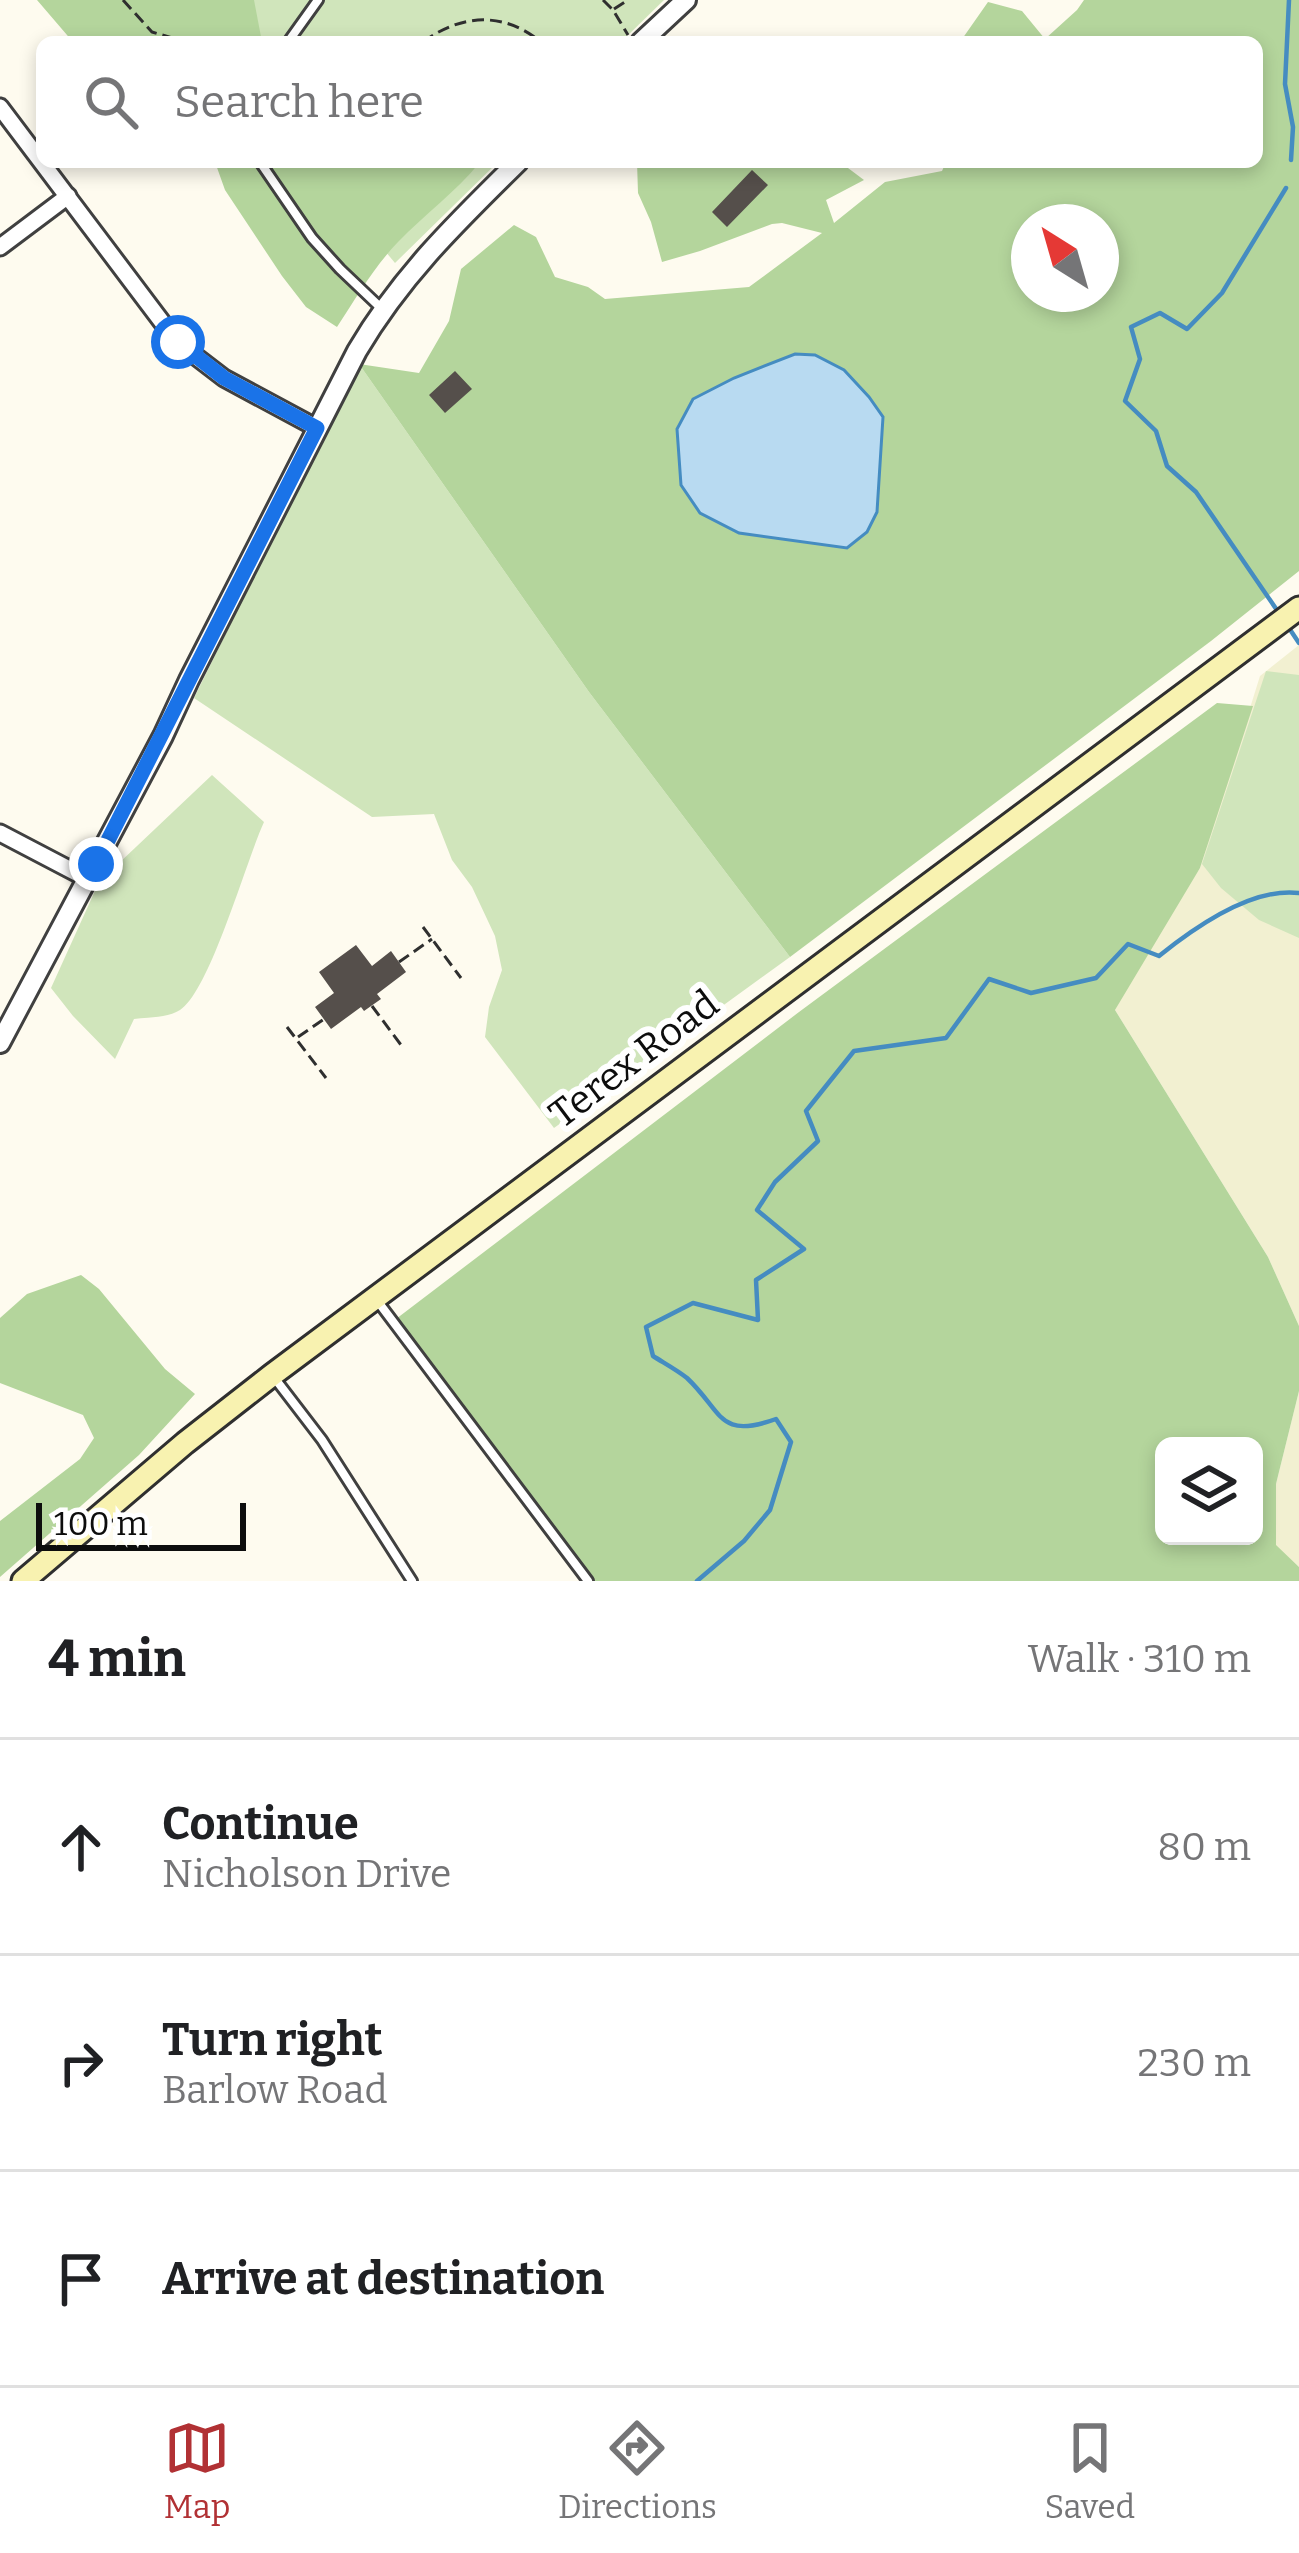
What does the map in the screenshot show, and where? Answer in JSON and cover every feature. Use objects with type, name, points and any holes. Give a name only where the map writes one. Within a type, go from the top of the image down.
[{"type":"main road","name":"Terex Road","points":[[23,1581],[272,1375],[1289,616]]},
{"type":"street","points":[[644,36],[686,0]]},
{"type":"street","points":[[0,107],[36,154]]},
{"type":"street","points":[[47,168],[178,342],[224,378],[317,428]]},
{"type":"street","points":[[0,1043],[357,351],[443,235],[512,168]]},
{"type":"street","points":[[0,247],[68,196]]},
{"type":"street","points":[[0,833],[88,879]]},
{"type":"lane","points":[[292,36],[319,0]]},
{"type":"lane","points":[[264,168],[312,238],[383,310]]},
{"type":"lane","points":[[375,1298],[588,1581]]},
{"type":"lane","points":[[272,1375],[322,1440],[412,1581]]},
{"type":"path","points":[[123,0],[152,32],[166,36]]},
{"type":"path","points":[[603,0],[632,36]]},
{"type":"path","points":[[613,10],[628,0]]},
{"type":"path","points":[[432,36],[451,24],[484,18],[515,25],[532,36]]},
{"type":"path","points":[[423,927],[461,978]]},
{"type":"path","points":[[399,962],[431,939]]},
{"type":"path","points":[[372,1006],[404,1049]]},
{"type":"path","points":[[296,1039],[324,1019]]},
{"type":"path","points":[[287,1027],[326,1078]]},
{"type":"shaded area","points":[[1299,645],[1299,1326],[1268,1257],[1115,1010],[1138,962],[1200,868],[1260,676]]},
{"type":"shaded area","points":[[1299,1391],[1299,1567],[1276,1546],[1276,1484]]},
{"type":"green space","points":[[37,0],[254,0],[261,36],[68,36]]},
{"type":"green space","points":[[178,0],[664,0],[627,36],[207,36]]},
{"type":"green space","points":[[1084,0],[1299,0],[1299,571],[790,957],[589,692],[359,364],[419,373],[449,321],[461,269],[514,225],[536,237],[555,277],[588,287],[605,299],[749,287],[822,233],[772,224],[662,262],[638,193],[637,168],[848,168],[864,180],[826,200],[834,223],[885,182],[943,168],[1263,168],[1263,36],[1048,36]]},
{"type":"green space","points":[[988,2],[1022,11],[1043,36],[964,36]]},
{"type":"green space","points":[[217,168],[475,168],[389,252],[337,327],[306,307],[225,190]]},
{"type":"green space","points":[[316,168],[492,168],[395,263]]},
{"type":"green space","points":[[359,364],[589,692],[790,957],[554,1128],[485,1037],[502,970],[495,936],[472,887],[452,860],[434,814],[372,817],[194,698]]},
{"type":"green space","points":[[1266,671],[1299,675],[1299,938],[1259,920],[1221,888],[1202,864]]},
{"type":"green space","points":[[1217,703],[1253,706],[1200,868],[1115,1010],[1268,1257],[1299,1326],[1299,1391],[1276,1484],[1276,1545],[1299,1567],[1299,1581],[589,1581],[396,1319],[799,1012]]},
{"type":"green space","points":[[212,775],[264,822],[215,952],[191,998],[175,1013],[134,1019],[115,1059],[51,988],[99,882]]},
{"type":"green space","points":[[81,1275],[99,1289],[165,1369],[195,1394],[139,1455],[0,1577],[0,1521],[80,1459],[94,1438],[83,1415],[0,1383],[0,1318],[27,1294]]},
{"type":"water","points":[[795,354],[815,355],[844,370],[883,417],[877,512],[867,532],[847,548],[739,533],[700,513],[681,485],[677,429],[693,399]]},
{"type":"building","points":[[752,170],[768,185],[727,227],[712,212]]},
{"type":"building","points":[[455,371],[472,389],[445,413],[429,395]]},
{"type":"building","points":[[356,945],[372,966],[391,951],[406,972],[377,994],[381,999],[331,1029],[315,1007],[334,993],[319,972]]},
{"type":"waterway","points":[[1289,0],[1285,84],[1293,127],[1291,160]]},
{"type":"waterway","points":[[1281,616],[1196,492],[1167,466],[1156,431],[1125,401],[1140,359],[1131,327],[1160,313],[1187,329],[1222,293],[1286,188]]},
{"type":"waterway","points":[[1287,625],[1299,643]]},
{"type":"waterway","points":[[697,1581],[744,1541],[770,1510],[791,1442],[776,1419],[743,1426],[723,1419],[687,1378],[653,1356],[646,1327],[693,1303],[758,1320],[756,1280],[804,1249],[757,1210],[775,1182],[818,1141],[806,1111],[854,1051],[946,1038],[989,979],[1031,993],[1096,978],[1128,944],[1159,956],[1244,903],[1262,896],[1299,893]]},
{"type":"route","points":[[96,864],[317,428],[224,378],[178,342]]}]
